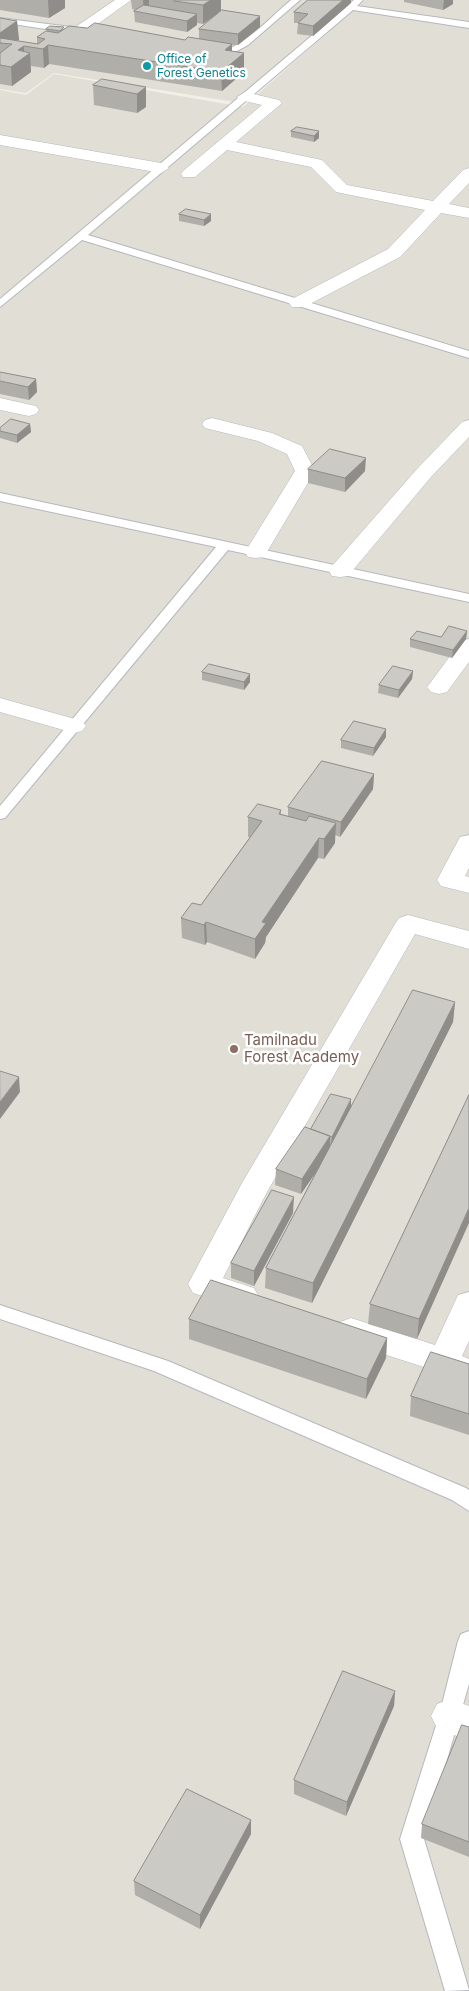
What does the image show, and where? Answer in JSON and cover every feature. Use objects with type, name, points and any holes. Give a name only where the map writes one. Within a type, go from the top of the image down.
[{"type":"street","points":[[79,31],[124,0]]},
{"type":"street","points":[[189,174],[274,103],[245,97]]},
{"type":"street","points":[[0,140],[161,168]]},
{"type":"street","points":[[224,145],[316,163],[342,189],[469,213]]},
{"type":"street","points":[[298,303],[394,253],[469,173]]},
{"type":"street","points":[[0,404],[29,410]]},
{"type":"street","points":[[212,424],[265,436],[295,450],[305,471],[256,552]]},
{"type":"street","points":[[340,570],[424,473],[469,426]]},
{"type":"street","points":[[439,688],[469,646]]},
{"type":"street","points":[[0,705],[74,726]]},
{"type":"street","points":[[469,843],[450,880],[469,885]]},
{"type":"street","points":[[268,1305],[204,1284],[253,1191],[408,924],[469,940]]},
{"type":"street","points":[[324,1322],[457,1366],[469,1304]]},
{"type":"lane","points":[[200,49],[228,53],[245,42],[296,0]]},
{"type":"lane","points":[[0,304],[359,0]]},
{"type":"lane","points":[[351,7],[469,24]]},
{"type":"lane","points":[[0,20],[97,34]]},
{"type":"lane","points":[[81,236],[469,355]]},
{"type":"lane","points":[[0,497],[469,598]]},
{"type":"lane","points":[[0,815],[224,546]]},
{"type":"lane","points":[[0,1312],[161,1366],[459,1494],[469,1502]]},
{"type":"lane","points":[[457,1991],[412,1839],[459,1720],[469,1641]]},
{"type":"shaded area","points":[[0,0],[355,0],[235,102],[54,73],[26,93],[0,89]]},
{"type":"shaded area","name":"Tamilnadu Forest Academy","points":[[365,0],[469,0],[469,1991],[0,1991],[0,90],[26,95],[54,74],[243,107]]},
{"type":"building","points":[[175,0],[211,0],[203,5]]},
{"type":"building","points":[[308,0],[343,0],[313,26],[298,23],[308,14],[294,12]]},
{"type":"building","points":[[144,5],[197,14],[187,21],[134,11]]},
{"type":"building","points":[[222,10],[260,16],[238,34],[199,29]]},
{"type":"building","points":[[0,18],[17,21],[0,33]]},
{"type":"building","points":[[95,23],[185,40],[188,37],[232,44],[225,50],[244,53],[221,72],[48,45],[43,49],[24,46],[18,50],[30,53],[11,67],[0,65],[0,53],[12,44],[0,43],[0,38],[38,44],[45,39],[37,37],[46,31],[58,33],[69,26],[87,28]]},
{"type":"building","points":[[50,26],[64,27],[60,31],[46,29]]},
{"type":"building","points":[[102,79],[146,87],[137,94],[93,85]]},
{"type":"building","points":[[297,127],[319,131],[314,136],[291,131]]},
{"type":"building","points":[[186,209],[211,214],[204,220],[179,214]]},
{"type":"building","points":[[0,372],[36,379],[28,387],[0,381]]},
{"type":"building","points":[[11,419],[30,424],[17,435],[0,431],[0,428]]},
{"type":"building","points":[[330,449],[366,458],[345,478],[308,469]]},
{"type":"building","points":[[449,626],[467,631],[453,650],[410,639],[417,631],[441,637]]},
{"type":"building","points":[[209,664],[250,674],[244,682],[202,672]]},
{"type":"building","points":[[393,666],[413,671],[399,690],[379,685]]},
{"type":"building","points":[[354,721],[386,729],[374,748],[341,740]]},
{"type":"building","points":[[322,761],[374,774],[341,822],[288,807]]},
{"type":"building","points":[[258,804],[281,810],[279,814],[306,821],[309,816],[336,823],[324,839],[319,838],[262,922],[266,923],[255,939],[206,922],[204,925],[181,918],[192,903],[201,905],[262,821],[248,817]]},
{"type":"building","points":[[413,990],[455,1002],[313,1283],[266,1268]]},
{"type":"building","points":[[0,1071],[19,1077],[0,1102]]},
{"type":"building","points":[[331,1094],[351,1099],[332,1137],[311,1129]]},
{"type":"building","points":[[469,1095],[469,1208],[419,1319],[370,1304]]},
{"type":"building","points":[[305,1127],[330,1136],[302,1179],[276,1169]]},
{"type":"building","points":[[272,1190],[294,1197],[254,1271],[231,1263]]},
{"type":"building","points":[[211,1280],[387,1338],[367,1379],[189,1319]]},
{"type":"building","points":[[431,1352],[469,1364],[469,1414],[411,1396]]},
{"type":"building","points":[[343,1671],[395,1691],[347,1802],[294,1780]]},
{"type":"building","points":[[462,1725],[469,1727],[469,1842],[422,1824]]},
{"type":"building","points":[[187,1789],[251,1820],[200,1915],[134,1881]]},
{"type":"place","name":"Office of Forest Genetics","points":[[147,66]]},
{"type":"place","name":"Tamilnadu Forest Academy","points":[[234,1049]]}]
